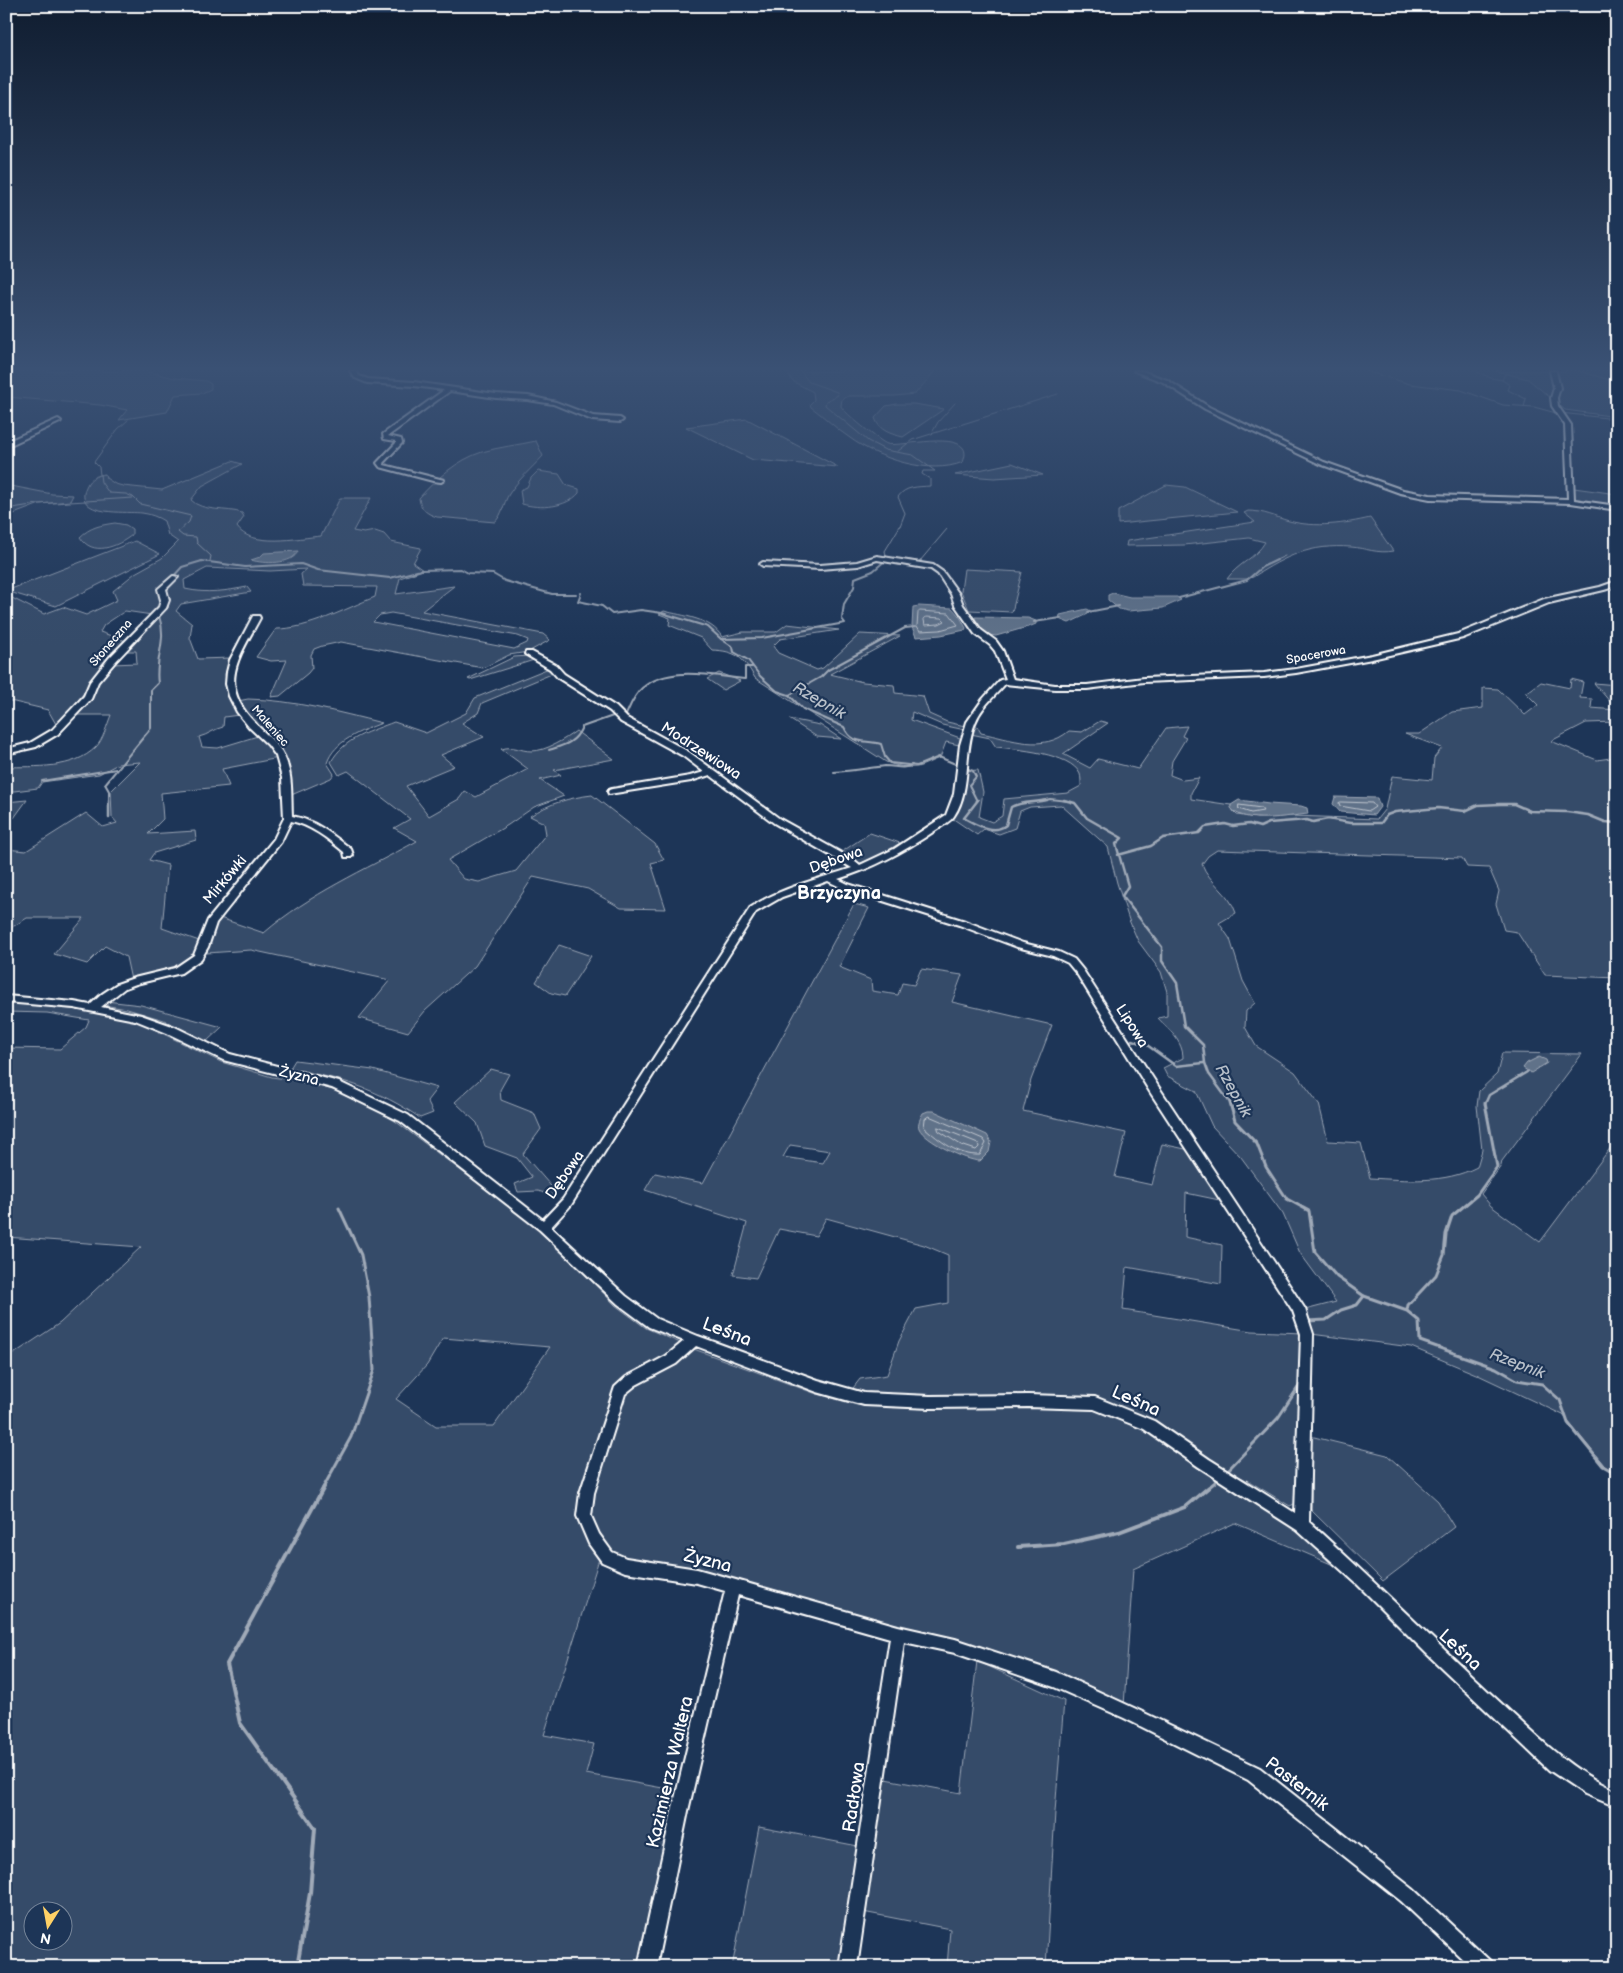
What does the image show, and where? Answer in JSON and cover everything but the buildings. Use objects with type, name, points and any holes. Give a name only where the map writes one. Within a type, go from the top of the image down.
[{"type":"street","points":[[380,463],[382,466],[409,472],[415,476],[440,480]]},
{"type":"street","points":[[1322,463],[1395,490],[1430,497],[1571,501],[1617,508]]},
{"type":"street","points":[[1570,463],[1571,501]]},
{"type":"street","points":[[763,564],[820,567],[858,564],[877,558],[924,564],[933,567],[941,573],[955,594],[959,605],[978,632],[993,643],[999,651],[1010,681]]},
{"type":"street","name":"Słoneczna","points":[[6,752],[37,744],[57,730],[88,697],[94,682],[112,660],[162,608],[165,600],[162,589],[175,576]]},
{"type":"street","name":"Spacerowa","points":[[1010,681],[1055,687],[1087,687],[1144,680],[1264,675],[1296,671],[1372,657],[1460,636],[1547,602],[1602,589],[1617,583]]},
{"type":"street","name":"Maleniec","points":[[256,618],[230,671],[229,686],[237,707],[271,743],[281,758],[288,818]]},
{"type":"street","name":"Modrzewiowa","points":[[530,654],[552,666],[561,676],[612,709],[624,720],[679,750],[712,772],[777,821],[851,862],[859,869]]},
{"type":"street","name":"Dębowa","points":[[544,1227],[567,1202],[753,910],[762,903],[859,869],[884,858],[950,816],[956,805],[961,767],[971,721],[1003,682],[1010,681]]},
{"type":"street","points":[[612,792],[691,778],[712,772]]},
{"type":"street","points":[[288,818],[300,819],[325,833],[348,851],[348,855]]},
{"type":"street","name":"Mirkówki","points":[[93,1008],[121,986],[178,970],[198,957],[211,922],[278,840],[288,818]]},
{"type":"street","name":"Lipowa","points":[[830,878],[845,886],[962,923],[1020,945],[1056,954],[1070,961],[1080,972],[1154,1089],[1299,1309],[1307,1334],[1302,1525]]},
{"type":"street","name":"Żyzna","points":[[6,999],[93,1008],[137,1017],[171,1030],[227,1057],[334,1085],[404,1118],[544,1227],[554,1237]]},
{"type":"street","name":"Leśna","points":[[554,1237],[622,1300],[654,1323],[817,1386],[864,1399],[930,1402],[1028,1401],[1095,1403],[1149,1426],[1302,1525],[1362,1579],[1431,1648],[1555,1764],[1591,1788],[1617,1799]]},
{"type":"street","name":"Żyzna","points":[[694,1340],[671,1360],[631,1382],[620,1391],[587,1493],[584,1516],[594,1539],[607,1557],[625,1565],[697,1576],[898,1633],[955,1646],[1056,1680]]},
{"type":"street","name":"Kazimierza Waltera","points":[[647,1967],[680,1811],[733,1587]]},
{"type":"street","name":"Radłowa","points":[[848,1967],[898,1633]]},
{"type":"street","name":"Pasternik","points":[[1056,1680],[1254,1774],[1407,1895],[1484,1967]]},
{"type":"shaded area","points":[[227,463],[242,464],[202,486],[191,500],[208,508],[242,513],[244,517],[237,527],[253,538],[264,540],[288,540],[321,536],[340,498],[371,498],[353,531],[364,533],[375,531],[384,534],[391,542],[421,548],[413,563],[423,570],[400,578],[396,594],[454,586],[422,611],[543,634],[550,640],[528,652],[509,655],[483,668],[341,642],[314,649],[311,655],[312,668],[308,673],[280,696],[271,697],[287,660],[271,661],[256,657],[276,629],[301,626],[339,612],[375,597],[377,587],[303,586],[301,574],[307,569],[270,571],[207,568],[184,580],[185,589],[193,591],[232,590],[247,587],[251,592],[181,604],[176,611],[192,624],[190,638],[198,659],[232,658],[225,674],[228,691],[239,715],[224,717],[223,727],[199,737],[202,747],[218,748],[261,735],[279,758],[222,769],[229,786],[161,793],[163,819],[148,834],[195,831],[196,840],[154,853],[149,860],[168,865],[162,928],[202,942],[194,956],[179,968],[131,980],[126,957],[105,946],[87,964],[54,954],[84,918],[27,918],[6,931],[6,849],[26,851],[86,813],[103,827],[117,823],[112,817],[111,791],[140,762],[118,764],[99,774],[42,782],[38,788],[6,792],[6,767],[65,763],[76,760],[96,747],[103,736],[111,715],[73,715],[113,664],[137,663],[136,651],[122,651],[166,606],[165,585],[161,607],[152,615],[125,611],[104,625],[100,632],[126,641],[57,726],[48,710],[6,700],[6,595],[44,614],[63,607],[86,615],[117,600],[113,591],[135,573],[162,558],[178,542],[168,535],[164,521],[157,517],[142,513],[102,510],[92,507],[86,502],[84,494],[88,483],[95,477],[105,474],[106,478],[115,484],[162,490]],"holes":[[[391,613],[518,636],[528,640],[527,643],[514,649],[373,622],[380,615]]]},
{"type":"shaded area","points":[[460,463],[536,463],[513,489],[507,498],[500,516],[495,522],[437,517],[427,513],[422,508],[419,498],[448,471]]},
{"type":"shaded area","points":[[790,463],[831,463],[838,467]]},
{"type":"shaded area","points":[[904,463],[960,463],[950,466],[920,466]]},
{"type":"shaded area","points":[[1012,463],[1043,475],[994,478],[955,475]]},
{"type":"shaded area","points":[[538,471],[559,474],[566,485],[579,489],[579,493],[567,502],[552,506],[522,504],[520,490],[527,487],[531,478]]},
{"type":"shaded area","points":[[6,485],[52,494],[73,495],[70,501],[40,504],[6,517]]},
{"type":"shaded area","points":[[1166,485],[1185,487],[1237,512],[1118,524],[1118,511]]},
{"type":"shaded area","points":[[1574,488],[1617,494],[1617,506],[1573,498]]},
{"type":"shaded area","points":[[1248,511],[1264,513],[1299,523],[1319,525],[1370,518],[1393,551],[1387,552],[1351,547],[1323,547],[1288,557],[1253,577],[1227,579],[1257,552],[1265,542],[1249,538],[1184,545],[1126,546],[1127,541],[1255,522],[1244,513]]},
{"type":"shaded area","points":[[115,523],[126,525],[132,529],[132,535],[119,543],[105,548],[91,547],[80,537],[96,527]]},
{"type":"shaded area","points":[[135,541],[160,554],[56,606],[6,591]]},
{"type":"shaded area","points":[[964,569],[1022,572],[1012,612],[969,610],[961,591]]},
{"type":"shaded area","points":[[664,611],[688,616],[704,622],[722,637],[743,632],[776,632],[787,624],[839,630],[780,639],[773,646],[778,653],[817,670],[823,668],[860,634],[900,636],[830,674],[863,682],[894,685],[895,693],[923,696],[929,714],[947,722],[965,726],[965,730],[942,725],[912,712],[911,720],[960,738],[959,745],[946,742],[940,758],[917,767],[894,765],[886,762],[755,678],[747,665],[738,656],[712,650],[701,638],[669,625],[670,618],[659,614]]},
{"type":"shaded area","points":[[529,656],[534,660],[470,680],[468,679],[514,657]]},
{"type":"shaded area","points":[[549,668],[554,673],[482,703],[478,713],[462,723],[484,737],[441,755],[454,766],[406,786],[429,816],[459,799],[465,791],[476,797],[528,769],[501,749],[514,748],[532,751],[543,749],[576,731],[614,759],[554,770],[561,775],[540,780],[564,796],[534,807],[508,825],[448,860],[464,879],[479,882],[516,871],[546,834],[544,823],[530,816],[560,802],[592,795],[655,844],[664,860],[651,863],[666,909],[621,908],[588,889],[533,877],[475,966],[425,1011],[408,1032],[359,1018],[390,980],[251,950],[207,953],[211,930],[217,917],[264,933],[318,894],[417,841],[394,828],[410,819],[348,771],[339,775],[331,762],[343,747],[367,732],[394,722],[426,733],[466,713],[475,698]]},
{"type":"shaded area","points":[[719,673],[740,681],[723,690],[707,679]]},
{"type":"shaded area","points":[[1571,679],[1583,682],[1580,698],[1592,699],[1591,708],[1617,710],[1617,722],[1586,723],[1551,741],[1597,760],[1617,757],[1617,978],[1545,975],[1517,932],[1504,930],[1496,904],[1499,891],[1489,868],[1467,867],[1462,858],[1217,850],[1208,856],[1202,864],[1209,877],[1229,900],[1236,913],[1219,923],[1230,939],[1243,981],[1255,1003],[1246,1011],[1245,1027],[1256,1046],[1295,1072],[1319,1104],[1328,1141],[1361,1143],[1370,1178],[1425,1180],[1452,1176],[1477,1167],[1482,1150],[1477,1106],[1479,1091],[1497,1074],[1502,1053],[1582,1054],[1502,1161],[1501,1166],[1481,1194],[1491,1206],[1540,1242],[1617,1139],[1617,1481],[1563,1415],[1476,1374],[1411,1347],[1311,1334],[1305,1310],[1336,1302],[1300,1253],[1283,1214],[1241,1157],[1212,1126],[1196,1091],[1167,1076],[1163,1068],[1183,1058],[1181,1046],[1171,1031],[1158,1018],[1167,1016],[1167,992],[1161,972],[1138,941],[1129,920],[1108,847],[1061,805],[1030,807],[1020,811],[1015,828],[999,834],[984,829],[977,835],[952,818],[958,811],[965,771],[978,770],[983,792],[979,817],[992,822],[1002,816],[1004,799],[1068,793],[1081,786],[1080,774],[1075,767],[1066,761],[1042,753],[996,747],[990,738],[971,734],[977,726],[981,733],[1015,741],[1038,743],[1059,738],[1069,731],[1082,732],[1100,721],[1108,723],[1063,754],[1090,768],[1098,759],[1138,769],[1166,728],[1187,726],[1182,736],[1186,738],[1172,761],[1170,775],[1183,780],[1199,778],[1191,793],[1191,799],[1231,805],[1237,815],[1257,818],[1293,816],[1377,819],[1385,809],[1392,776],[1432,780],[1434,758],[1442,748],[1405,734],[1419,734],[1452,712],[1483,708],[1483,688],[1498,689],[1525,715],[1538,705],[1525,692],[1541,682],[1570,688]]},
{"type":"shaded area","points":[[1594,683],[1617,685],[1617,710]]},
{"type":"shaded area","points":[[248,699],[299,704],[382,723],[349,738],[336,749],[327,763],[334,774],[331,778],[289,796],[284,759],[241,709],[238,701]]},
{"type":"shaded area","points":[[789,719],[820,725],[841,739],[817,737]]},
{"type":"shaded area","points":[[27,800],[14,818],[6,817],[6,802]]},
{"type":"shaded area","points":[[870,833],[900,843],[880,855],[859,864],[840,853]]},
{"type":"shaded area","points":[[854,904],[869,908],[839,967],[871,980],[872,991],[898,995],[902,983],[914,985],[921,969],[962,975],[952,1002],[1052,1025],[1031,1080],[1023,1111],[1126,1133],[1115,1177],[1152,1185],[1162,1144],[1190,1150],[1224,1201],[1186,1193],[1185,1237],[1222,1245],[1221,1284],[1127,1267],[1123,1310],[1252,1331],[1303,1333],[1298,1502],[1290,1506],[1252,1483],[1095,1400],[1027,1395],[866,1396],[850,1392],[860,1379],[887,1375],[899,1341],[916,1309],[948,1303],[948,1255],[924,1245],[826,1218],[816,1236],[779,1229],[756,1278],[733,1275],[747,1223],[645,1190],[655,1173],[703,1183]],"holes":[[[790,1145],[830,1151],[823,1163],[783,1157]]]},
{"type":"shaded area","points":[[559,945],[591,956],[565,996],[551,993],[536,982]]},
{"type":"shaded area","points":[[106,1001],[141,1005],[222,1027],[205,1043],[164,1020],[127,1009],[103,1005]]},
{"type":"shaded area","points":[[6,1002],[98,1012],[133,1019],[221,1062],[272,1077],[311,1083],[351,1096],[395,1121],[549,1237],[615,1305],[646,1328],[685,1345],[619,1385],[583,1494],[592,1539],[599,1559],[544,1735],[594,1744],[586,1774],[679,1791],[641,1967],[6,1967],[6,1359],[60,1323],[141,1247],[6,1237],[6,1048],[60,1049],[86,1027],[89,1020],[47,1013],[6,1012]],"holes":[[[443,1338],[550,1347],[494,1426],[436,1426],[396,1399],[427,1365]]]},
{"type":"shaded area","points":[[295,1060],[373,1070],[437,1088],[427,1101],[433,1113],[420,1118],[374,1092],[358,1086],[324,1076],[289,1070]]},
{"type":"shaded area","points":[[491,1069],[509,1074],[500,1090],[501,1100],[534,1113],[541,1129],[523,1154],[557,1193],[555,1196],[538,1191],[518,1192],[515,1184],[532,1177],[517,1158],[485,1146],[477,1123],[455,1102]]},
{"type":"shaded area","points":[[691,1348],[814,1393],[857,1405],[931,1408],[1028,1406],[1093,1408],[1149,1429],[1299,1529],[1331,1564],[1235,1523],[1133,1569],[1124,1706],[1050,1672],[627,1563],[608,1551],[588,1514],[623,1393]]},
{"type":"shaded area","points":[[1310,1436],[1387,1455],[1438,1501],[1454,1527],[1383,1581],[1311,1510]]},
{"type":"shaded area","points":[[977,1661],[1064,1701],[1046,1967],[947,1967],[950,1929],[863,1912],[885,1779],[961,1793]]},
{"type":"shaded area","points":[[759,1827],[858,1846],[841,1967],[732,1967]]},
{"type":"water","points":[[298,551],[295,556],[284,561],[270,563],[251,560],[260,557],[264,553]]},
{"type":"water","points":[[1113,593],[1130,597],[1177,597],[1181,600],[1163,608],[1128,611],[1119,609],[1108,600],[1108,595]]},
{"type":"water","points":[[913,607],[952,608],[966,628],[965,630],[941,635],[916,637],[912,627]]},
{"type":"water","points":[[1087,609],[1091,611],[1088,614],[1069,623],[1059,619],[1060,615]]},
{"type":"water","points":[[975,617],[1028,618],[1036,621],[1036,624],[996,636],[988,635],[975,624]]},
{"type":"water","points":[[1335,797],[1377,798],[1380,807],[1374,815],[1340,812],[1333,804]]},
{"type":"water","points":[[1239,800],[1301,806],[1307,808],[1308,814],[1267,818],[1245,816],[1231,808],[1231,805]]},
{"type":"water","points":[[1539,1057],[1546,1060],[1547,1063],[1531,1073],[1523,1068],[1527,1063]]},
{"type":"water","points":[[934,1111],[987,1135],[991,1142],[989,1152],[980,1161],[974,1160],[946,1149],[929,1139],[919,1128],[919,1120],[923,1113]]},
{"type":"waterway","points":[[95,463],[99,467],[101,482],[109,493],[126,494],[133,497],[140,504],[191,516],[189,522],[178,532],[183,536],[196,537],[197,543],[211,556],[210,561]]},
{"type":"waterway","name":"Rzepnik","points":[[887,559],[885,551],[900,526],[905,513],[898,497],[908,489],[930,486],[930,479],[922,474],[923,471],[935,471],[924,463]]},
{"type":"waterway","points":[[6,509],[38,504],[133,498]]},
{"type":"waterway","points":[[920,561],[947,529]]},
{"type":"waterway","points":[[1274,561],[1285,556]]},
{"type":"waterway","points":[[887,557],[914,561]]},
{"type":"waterway","name":"Rzepnik","points":[[721,639],[762,638],[845,623],[842,619],[844,604],[854,587],[855,578],[873,571],[886,560]]},
{"type":"waterway","points":[[906,560],[920,561]]},
{"type":"waterway","points":[[1179,598],[1247,580],[1262,567],[1277,560]]},
{"type":"waterway","points":[[172,578],[182,567],[202,561]]},
{"type":"waterway","points":[[202,561],[245,567],[301,564],[318,570],[390,578],[421,570],[461,569],[468,573],[493,574],[505,581],[552,594],[576,594]]},
{"type":"waterway","points":[[581,593],[578,601],[602,606],[612,614],[641,610],[662,613],[708,627],[721,639]]},
{"type":"waterway","points":[[109,818],[109,791],[105,784],[151,728],[151,690],[158,683],[157,674],[162,642],[159,616],[168,607],[167,599]]},
{"type":"waterway","points":[[1088,612],[1119,606]]},
{"type":"waterway","points":[[1034,622],[1061,618]]},
{"type":"waterway","points":[[789,695],[821,677],[828,670],[905,628],[915,627]]},
{"type":"waterway","name":"Rzepnik","points":[[721,639],[733,647],[734,652],[748,660],[760,676],[777,691],[789,695]]},
{"type":"waterway","points":[[622,713],[626,715],[634,697],[642,688],[665,676],[705,674],[745,679],[745,667],[752,667]]},
{"type":"waterway","name":"Rzepnik","points":[[789,695],[803,709],[844,727],[851,737],[860,741],[881,744],[885,757],[890,763],[911,765]]},
{"type":"waterway","points":[[549,750],[565,745],[573,740],[582,727],[613,716]]},
{"type":"waterway","name":"Rzepnik","points":[[911,765],[917,766],[939,757],[960,766]]},
{"type":"waterway","points":[[834,772],[885,766],[905,767],[911,765]]},
{"type":"waterway","name":"Rzepnik","points":[[966,768],[973,771],[976,777],[969,785],[977,801]]},
{"type":"waterway","points":[[42,781],[116,769]]},
{"type":"waterway","name":"Rzepnik","points":[[978,800],[964,818],[990,829],[1001,828],[1006,825],[1011,807],[1045,800]]},
{"type":"waterway","name":"Rzepnik","points":[[1045,800],[1067,801]]},
{"type":"waterway","name":"Rzepnik","points":[[1067,801],[1075,803],[1087,818],[1122,838],[1116,844],[1119,855]]},
{"type":"waterway","points":[[1119,855],[1151,846],[1163,838],[1199,833],[1205,827],[1225,824],[1233,826],[1249,824],[1260,827],[1269,823],[1307,820],[1313,822],[1328,819],[1350,823],[1381,823],[1387,815],[1395,812],[1438,808],[1465,811],[1478,805],[1514,804],[1530,811],[1567,812],[1588,815],[1605,822],[1617,823]]},
{"type":"waterway","name":"Rzepnik","points":[[1119,855],[1128,886],[1122,896],[1162,947],[1162,961],[1177,983],[1184,1026],[1203,1045],[1205,1063],[1209,1074],[1231,1104]]},
{"type":"waterway","points":[[1132,1040],[1147,1045],[1176,1066],[1204,1063]]},
{"type":"waterway","points":[[1485,1104],[1489,1095],[1527,1072]]},
{"type":"waterway","name":"Rzepnik","points":[[1230,1103],[1235,1121],[1257,1144],[1266,1167],[1287,1199],[1309,1211],[1315,1252],[1337,1277],[1364,1296]]},
{"type":"waterway","points":[[1407,1310],[1408,1305],[1436,1275],[1444,1255],[1446,1234],[1452,1216],[1477,1195],[1497,1167],[1485,1104]]},
{"type":"waterway","points":[[323,1488],[351,1437],[374,1370],[369,1297],[361,1255],[339,1208]]},
{"type":"waterway","points":[[1307,1321],[1326,1320],[1341,1310],[1357,1305],[1364,1296]]},
{"type":"waterway","name":"Rzepnik","points":[[1364,1296],[1407,1311],[1419,1321],[1420,1341],[1496,1368],[1517,1380],[1542,1384],[1560,1400],[1568,1423],[1603,1466],[1617,1474]]},
{"type":"waterway","points":[[1301,1330],[1301,1342]]},
{"type":"waterway","points":[[1226,1472],[1278,1418],[1301,1383]]},
{"type":"waterway","points":[[1208,1488],[1220,1478]]},
{"type":"waterway","points":[[297,1967],[310,1893],[315,1828],[240,1723],[227,1664],[324,1487]]},
{"type":"waterway","points":[[1018,1547],[1064,1544],[1119,1532],[1185,1507],[1209,1487]]},
{"type":"district","name":"Brzyczyna","points":[[839,893]]}]
